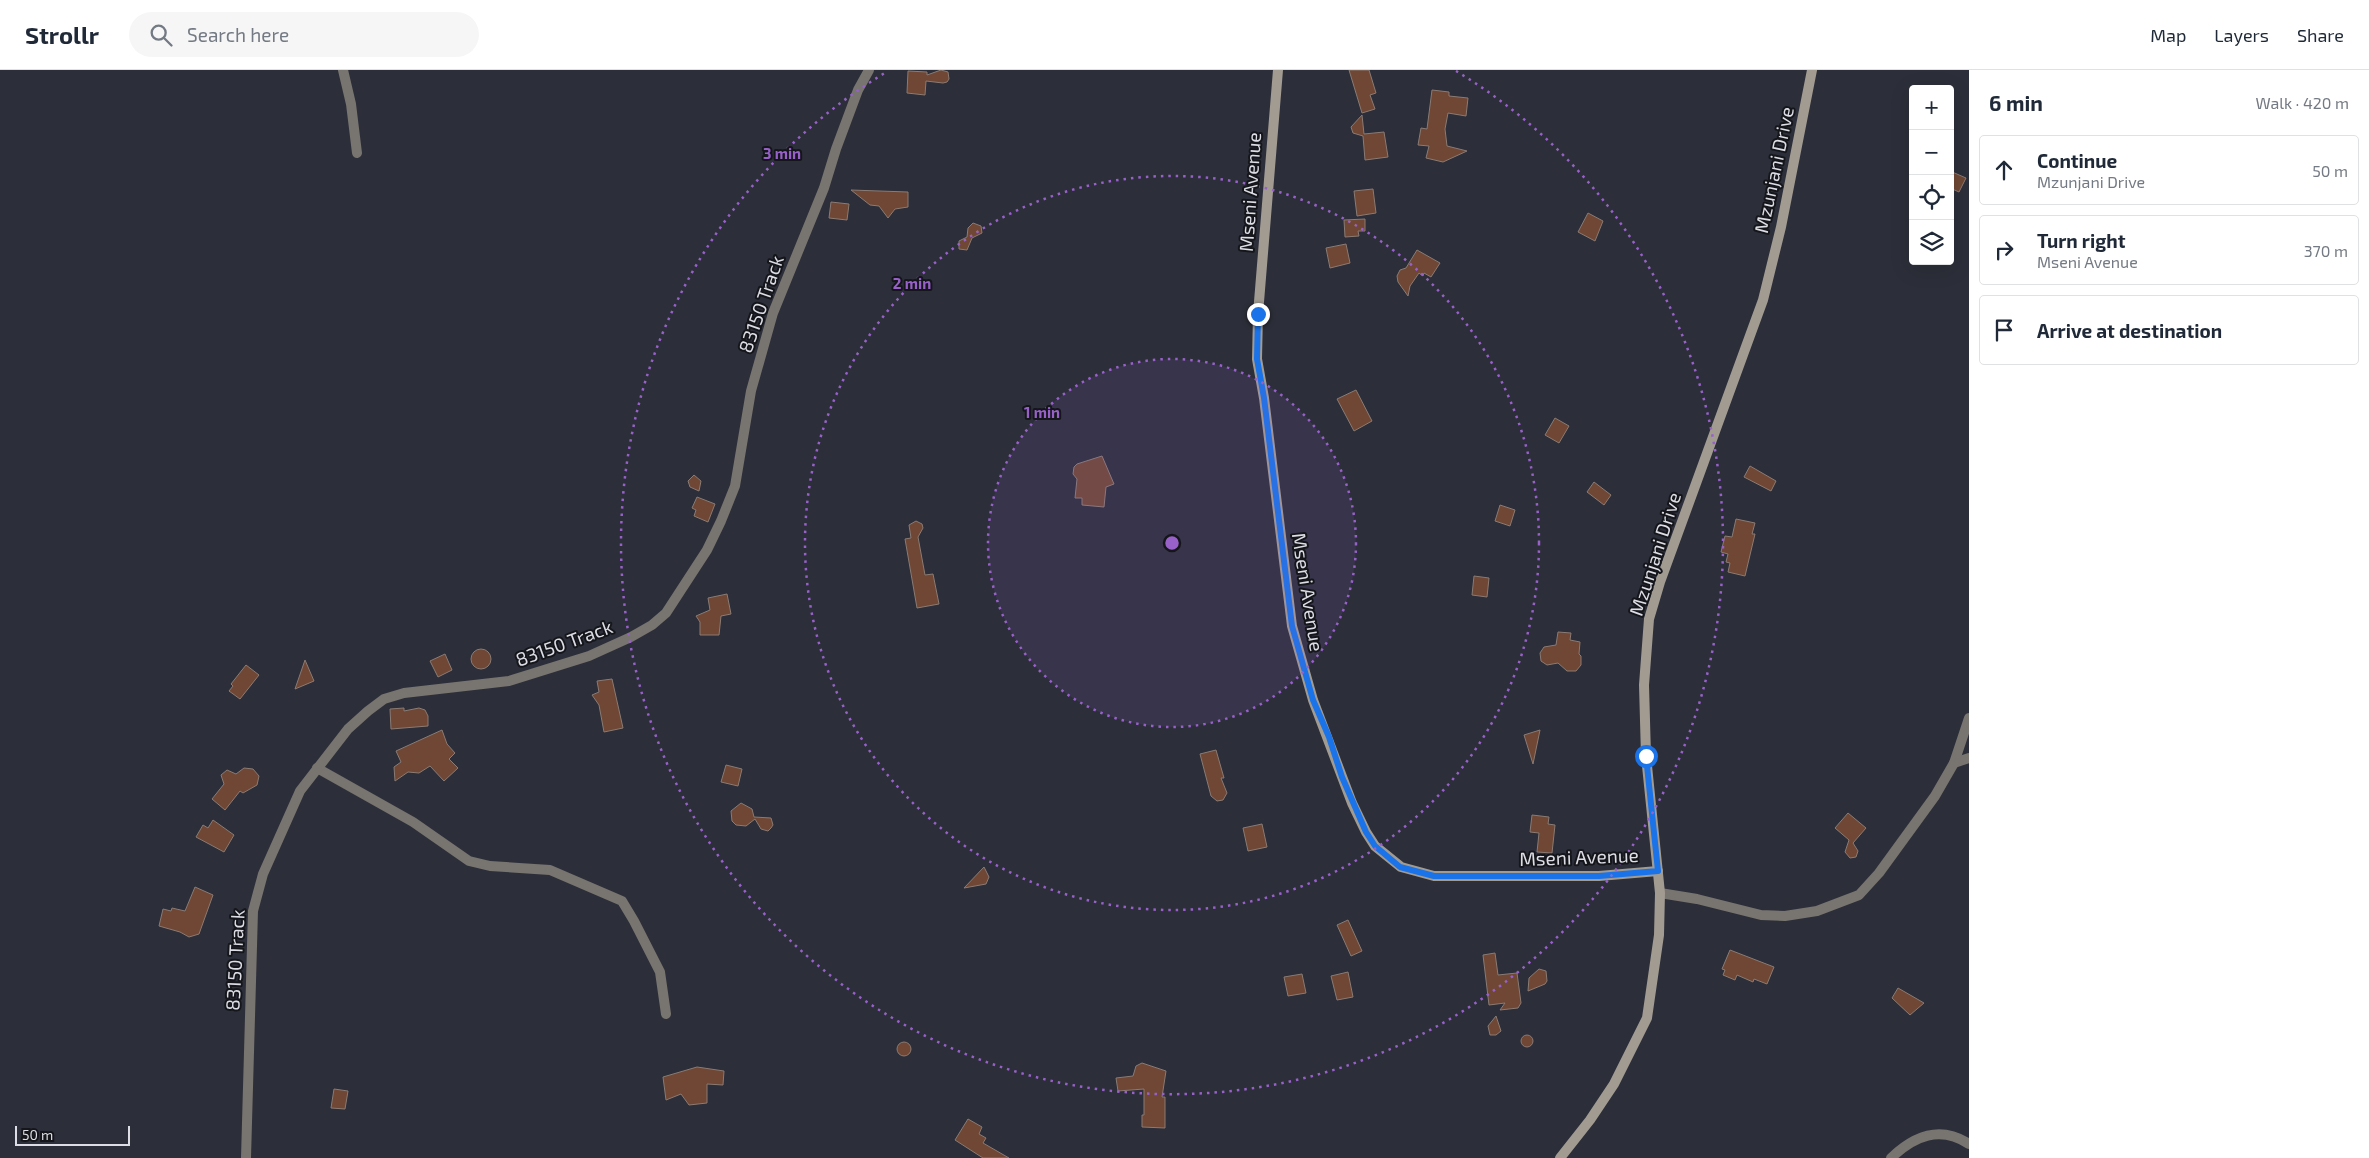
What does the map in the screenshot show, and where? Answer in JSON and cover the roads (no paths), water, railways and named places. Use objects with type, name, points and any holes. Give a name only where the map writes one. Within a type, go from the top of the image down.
[{"type":"main road","name":"Mseni Avenue","points":[[1278,70],[1258,314],[1257,359],[1264,398],[1292,626],[1313,700],[1362,825],[1375,846],[1386,858],[1400,867],[1434,876],[1599,876],[1658,871]]},
{"type":"main road","name":"Mzunjani Drive","points":[[1560,1158],[1590,1120],[1614,1084],[1647,1018],[1659,935],[1660,893],[1646,756],[1644,685],[1649,619],[1660,582],[1763,300],[1783,218],[1812,70]]},
{"type":"street","points":[[343,70],[351,104],[357,153]]},
{"type":"street","name":"83150 Track","points":[[246,1158],[254,911],[263,874],[300,791],[348,729],[384,699],[404,693],[509,681],[541,672],[606,649],[652,625],[666,613],[707,550],[721,521],[734,486],[751,391],[773,313],[824,188],[858,90],[869,70]]},
{"type":"street","points":[[1660,893],[1697,899],[1761,915],[1785,916],[1817,911],[1859,895],[1879,873],[1934,796],[1954,763],[1969,718]]},
{"type":"street","points":[[1954,763],[1969,758]]},
{"type":"street","points":[[317,768],[413,822],[469,861],[490,866],[550,870],[622,901],[660,972],[666,1014]]},
{"type":"street","points":[[1891,1158],[1906,1144],[1927,1136],[1950,1135],[1969,1144]]}]
